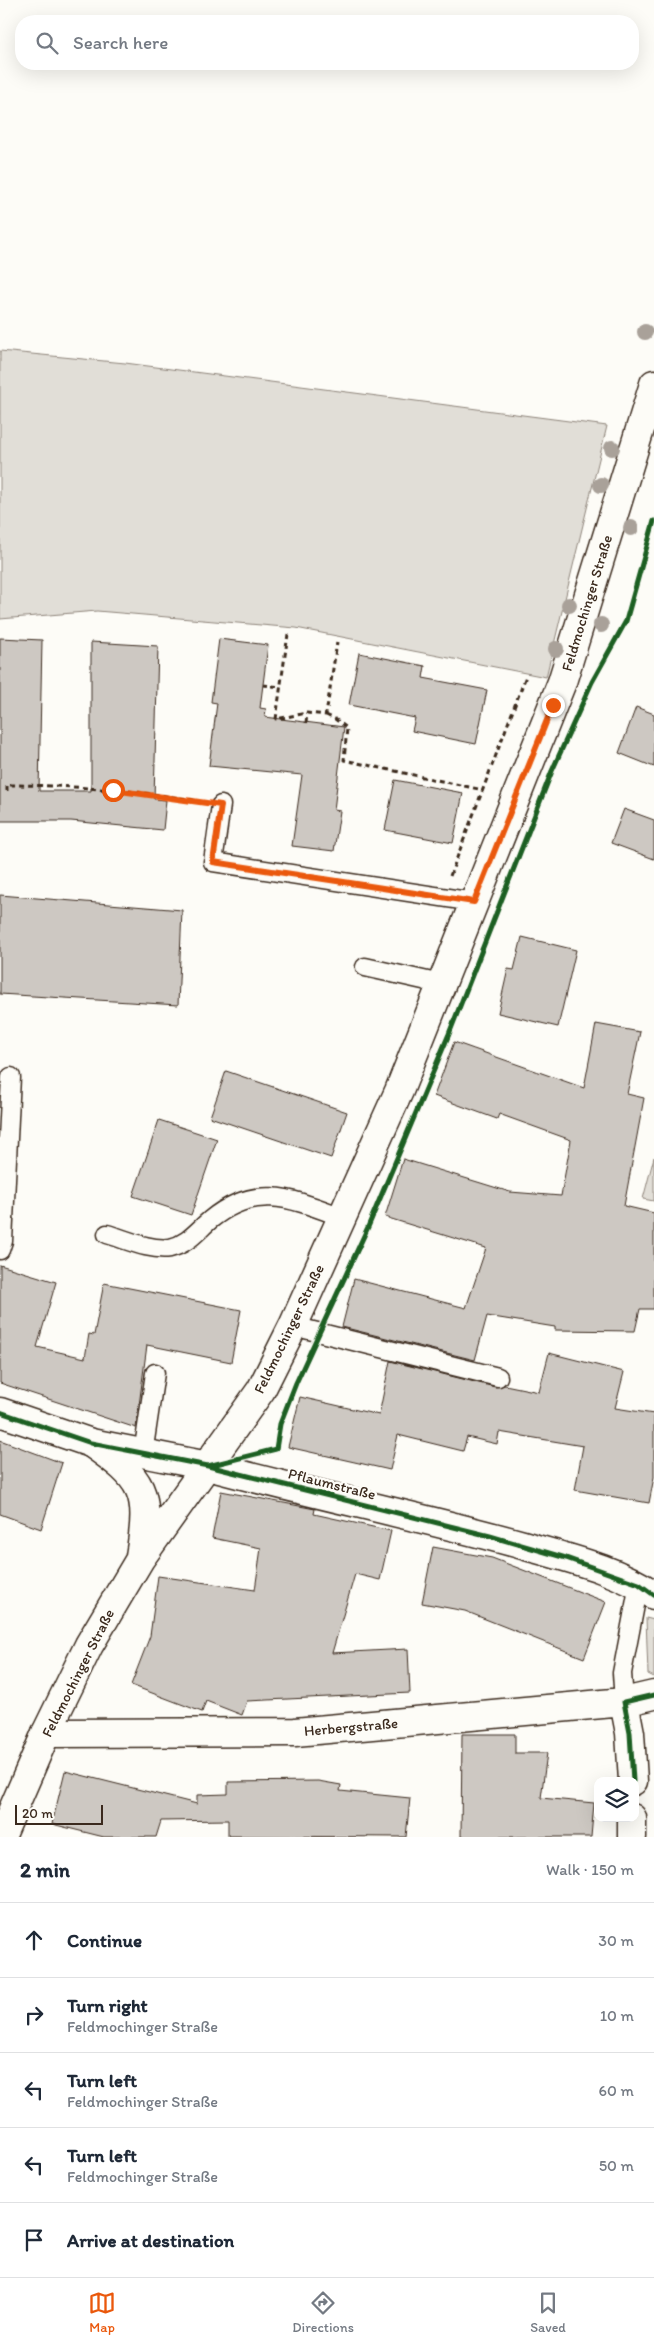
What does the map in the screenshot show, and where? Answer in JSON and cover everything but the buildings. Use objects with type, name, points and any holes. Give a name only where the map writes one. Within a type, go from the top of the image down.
[{"type":"main road","name":"Feldmochinger Straße","points":[[1,1837],[6,1808],[46,1733],[89,1645],[140,1559],[261,1390],[293,1326],[399,1091],[562,682],[654,384]]},
{"type":"main road","name":"Pflaumstraße","points":[[0,1412],[91,1443],[208,1466],[490,1536],[566,1558],[646,1590]]},
{"type":"main road","points":[[91,1443],[116,1460],[135,1478],[140,1489],[144,1515],[140,1559]]},
{"type":"main road","name":"Herbergstraße","points":[[46,1733],[295,1732],[624,1702],[654,1695]]},
{"type":"main road","points":[[624,1702],[630,1733],[633,1777]]},
{"type":"main road","points":[[632,1822],[632,1837]]},
{"type":"lane","points":[[221,805],[213,862],[474,902]]},
{"type":"lane","points":[[366,967],[441,984]]},
{"type":"lane","points":[[0,1250],[3,1241],[12,1077]]},
{"type":"lane","points":[[107,1234],[147,1246],[169,1248],[188,1241],[230,1204],[256,1198],[289,1198],[342,1217]]},
{"type":"lane","points":[[293,1326],[498,1377]]},
{"type":"lane","points":[[143,1454],[155,1373]]},
{"type":"lane","points":[[624,1702],[622,1673],[646,1590]]},
{"type":"path","points":[[288,634],[276,719],[307,713],[326,715],[347,728],[344,760],[483,790]]},
{"type":"path","points":[[326,715],[337,642]]},
{"type":"path","points":[[442,896],[526,676]]},
{"type":"path","points":[[263,685],[281,687]]},
{"type":"path","points":[[306,722],[307,713]]},
{"type":"path","points":[[7,791],[7,785],[113,790],[146,793],[221,805]]},
{"type":"path","points":[[31,785],[31,791]]},
{"type":"path","points":[[41,786],[41,791]]},
{"type":"path","points":[[112,794],[113,790]]},
{"type":"path","points":[[138,792],[138,797]]},
{"type":"path","points":[[146,793],[146,798]]},
{"type":"shaded area","points":[[0,351],[125,363],[607,426],[546,677],[296,628],[97,611],[0,619]]},
{"type":"shaded area","points":[[654,1157],[654,1201],[643,1199]]},
{"type":"shaded area","points":[[646,1618],[654,1620],[654,1677],[648,1674]]},
{"type":"cycle path","points":[[208,1466],[276,1449],[280,1424],[296,1383],[368,1227],[449,1034],[552,771],[592,682],[626,621],[654,521]]},
{"type":"cycle path","points":[[0,1412],[91,1443],[208,1466],[490,1536],[566,1558],[639,1584],[654,1595]]},
{"type":"cycle path","points":[[633,1777],[630,1733],[624,1702],[654,1695]]},
{"type":"route","points":[[113,790],[146,793],[221,805],[213,862],[474,902],[553,705]]}]
